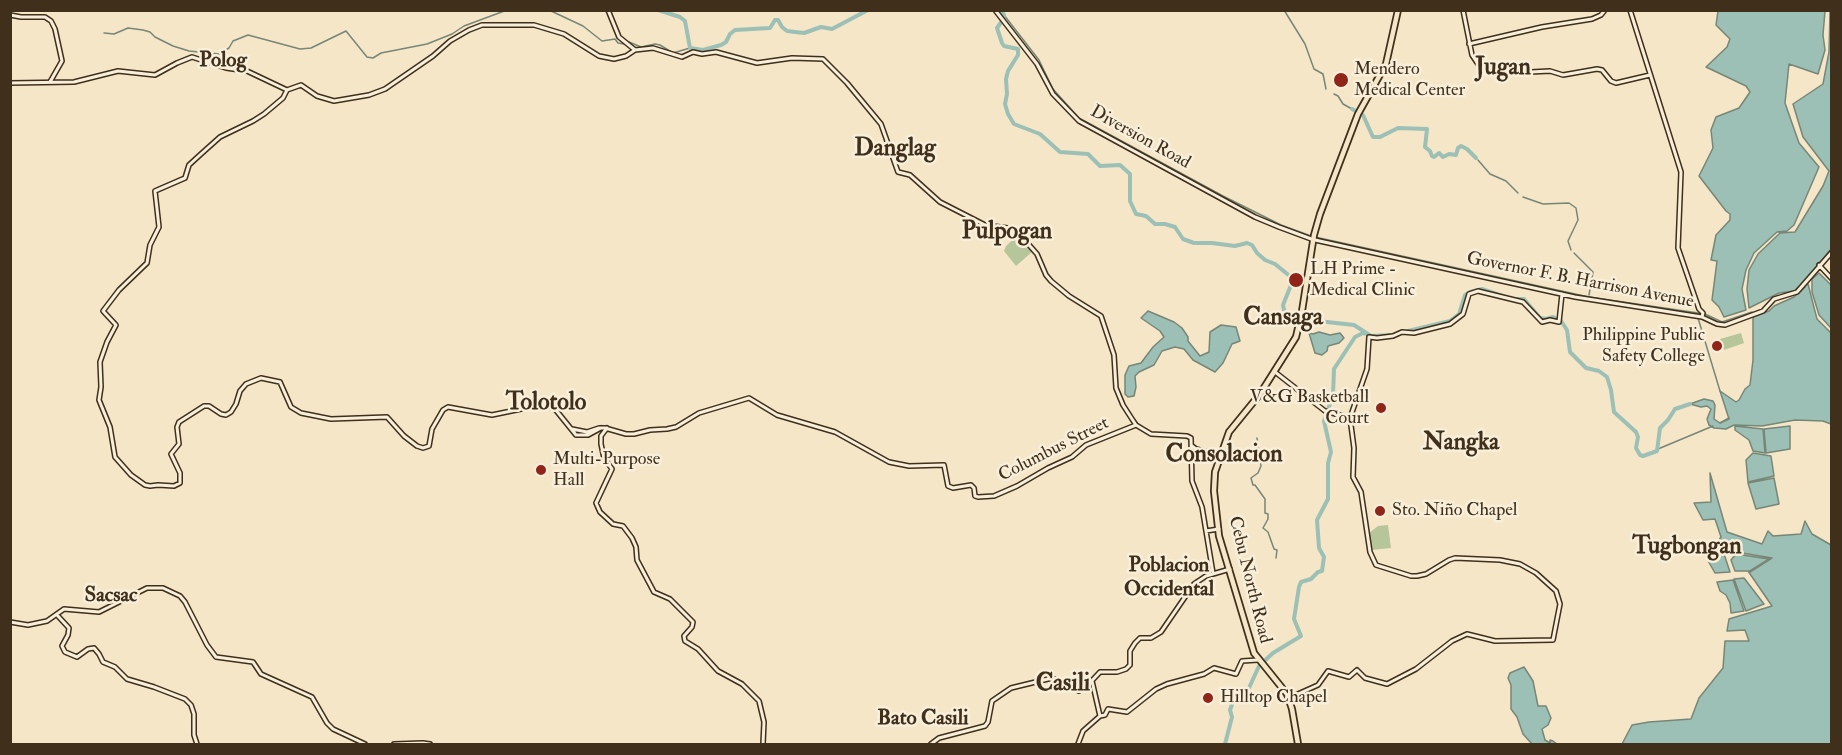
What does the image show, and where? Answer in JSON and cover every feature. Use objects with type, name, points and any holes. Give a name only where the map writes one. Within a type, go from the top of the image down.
[{"type":"main road","name":"Cebu North Road","points":[[1255,654],[1219,529],[1216,479],[1220,456],[1231,432],[1262,396],[1294,345],[1302,319],[1315,238],[1329,193],[1360,113],[1387,68],[1399,10]]},
{"type":"main road","name":"Cebu North Road","points":[[1219,529],[1255,654]]},
{"type":"main road","points":[[1255,654],[1284,688],[1289,698],[1298,744]]},
{"type":"street","points":[[608,10],[615,31],[635,50]]},
{"type":"street","name":"Diversion Road","points":[[995,10],[1037,63],[1053,94],[1079,121],[1255,217],[1315,238]]},
{"type":"street","points":[[1463,10],[1474,60],[1484,69],[1511,73],[1550,70],[1565,75],[1597,69],[1602,70],[1611,81],[1616,83],[1650,75]]},
{"type":"street","points":[[1469,44],[1542,27],[1592,20],[1605,10]]},
{"type":"street","points":[[1630,10],[1682,174],[1679,251],[1702,315]]},
{"type":"street","points":[[10,15],[13,17],[45,17],[51,21],[55,28],[62,61],[50,82]]},
{"type":"street","points":[[10,83],[74,82],[118,71],[155,75],[192,57],[226,68],[247,71],[287,90],[302,86],[317,96],[334,101],[362,97],[385,89],[433,56],[450,41],[482,25],[528,24],[554,30],[603,58],[620,58],[635,50],[657,49],[682,57],[693,52],[702,54],[716,52],[757,63],[792,58],[822,59],[847,83],[883,128],[898,172],[914,177],[921,186],[944,205],[985,225],[1015,229],[1037,254],[1051,281],[1069,296],[1101,316],[1114,356],[1116,388],[1123,405],[1137,425],[1152,434],[1190,436],[1192,481],[1202,507],[1213,573]]},
{"type":"street","name":"Columbus Street","points":[[287,90],[283,98],[264,114],[220,137],[189,165],[185,178],[154,191],[159,227],[150,245],[147,263],[119,290],[103,311],[116,325],[100,362],[99,397],[110,427],[115,457],[131,475],[150,486],[178,485],[181,478],[180,473],[171,454],[179,444],[177,424],[204,406],[226,415],[237,404],[240,391],[246,384],[261,378],[280,382],[291,407],[302,413],[321,415],[331,419],[387,417],[404,436],[423,448],[429,446],[432,429],[443,410],[448,407],[492,415],[521,409],[530,403],[537,402],[555,409],[576,435],[585,436],[601,428],[626,434],[676,427],[699,414],[749,398],[777,415],[835,432],[889,462],[909,466],[944,465],[948,486],[953,488],[971,485],[975,496],[978,497],[994,496],[1017,486],[1072,457],[1086,445],[1137,425]]},
{"type":"street","name":"Governor F. B. Harrison Avenue","points":[[1315,238],[1562,294],[1702,315],[1717,324],[1728,324],[1762,310],[1774,299],[1797,292],[1832,252]]},
{"type":"street","points":[[1819,265],[1832,279]]},
{"type":"street","points":[[1289,698],[1318,685],[1328,671],[1349,676],[1357,670],[1365,678],[1386,684],[1416,669],[1440,648],[1467,634],[1495,641],[1553,640],[1560,603],[1556,591],[1536,573],[1520,564],[1500,560],[1455,558],[1426,574],[1411,576],[1377,566],[1370,552],[1361,492],[1353,477],[1354,448],[1350,418],[1364,376],[1369,337],[1377,339],[1402,332],[1414,333],[1450,324],[1463,314],[1469,294],[1478,291],[1522,302],[1542,322],[1559,320],[1562,294]]},
{"type":"street","points":[[1276,373],[1320,411],[1350,418]]},
{"type":"street","points":[[607,428],[601,436],[601,444],[604,458],[612,469],[596,503],[600,512],[613,524],[623,526],[628,532],[636,547],[637,560],[654,592],[670,599],[693,622],[692,627],[684,636],[685,641],[698,649],[718,671],[742,684],[759,701],[764,722],[763,744]]},
{"type":"street","points":[[1192,446],[1220,456]]},
{"type":"street","points":[[1206,531],[1219,529]]},
{"type":"street","points":[[931,744],[939,738],[985,726],[988,722],[992,701],[1011,688],[1052,678],[1079,691],[1100,672],[1118,672],[1126,669],[1130,664],[1130,651],[1135,643],[1140,638],[1151,638],[1166,626],[1194,584],[1213,573],[1230,569]]},
{"type":"street","points":[[10,622],[28,625],[47,621],[64,609],[99,612],[147,588],[163,588],[180,596],[185,602],[213,655],[219,658],[253,662],[261,674],[312,698],[333,729],[365,744]]},
{"type":"street","points":[[57,615],[69,628],[62,648],[66,653],[77,657],[88,649],[94,648],[102,662],[115,667],[127,680],[185,699],[191,705],[194,714],[194,735],[197,744]]},
{"type":"street","points":[[1078,744],[1083,731],[1110,709],[1127,712],[1148,694],[1167,684],[1204,674],[1214,668],[1238,673],[1241,662],[1261,662]]},
{"type":"street","points":[[1092,681],[1100,716]]},
{"type":"street","points":[[394,744],[430,744]]},
{"type":"green space","points":[[1018,235],[1032,252],[1016,266],[1004,251]]},
{"type":"green space","points":[[1741,333],[1744,343],[1724,350],[1720,339]]},
{"type":"green space","points":[[1388,525],[1391,548],[1371,550],[1369,533],[1378,526]]},
{"type":"water","points":[[1718,11],[1825,11],[1823,35],[1825,50],[1818,74],[1789,64],[1785,103],[1799,143],[1819,167],[1794,225],[1787,231],[1777,232],[1754,253],[1746,270],[1742,289],[1746,310],[1724,317],[1712,300],[1717,261],[1711,260],[1716,235],[1730,220],[1730,214],[1699,176],[1713,148],[1711,130],[1716,117],[1739,108],[1750,92],[1746,86],[1706,67],[1727,47],[1730,39],[1716,25]]},
{"type":"water","points":[[1830,11],[1831,249],[1805,281],[1808,284],[1817,319],[1831,333],[1831,424],[1823,421],[1795,420],[1762,426],[1734,425],[1726,429],[1714,428],[1709,425],[1707,419],[1711,409],[1707,406],[1690,404],[1704,399],[1713,401],[1714,419],[1720,423],[1729,419],[1720,391],[1736,402],[1750,385],[1753,360],[1753,317],[1794,297],[1805,287],[1802,284],[1794,291],[1779,293],[1749,308],[1747,289],[1749,270],[1758,254],[1780,233],[1795,232],[1823,186],[1829,171],[1803,137],[1793,104],[1823,84],[1829,52]]},
{"type":"water","points":[[1819,273],[1831,285],[1831,328],[1819,315],[1812,292],[1812,279]]},
{"type":"water","points":[[1148,311],[1182,328],[1188,341],[1200,356],[1209,352],[1210,332],[1221,325],[1236,327],[1240,341],[1232,344],[1223,363],[1215,372],[1193,360],[1184,349],[1175,347],[1162,351],[1154,365],[1135,376],[1134,396],[1128,397],[1125,394],[1125,375],[1129,366],[1141,363],[1164,337],[1160,331],[1141,318]]},
{"type":"water","points":[[1319,332],[1330,335],[1340,333],[1344,338],[1339,343],[1328,346],[1327,351],[1322,355],[1315,353],[1309,333]]},
{"type":"water","points":[[1735,426],[1763,429],[1765,453],[1753,451],[1749,440],[1735,430]]},
{"type":"water","points":[[1790,426],[1790,449],[1766,453],[1764,429]]},
{"type":"water","points":[[1753,453],[1771,456],[1774,476],[1748,482],[1746,460]]},
{"type":"water","points":[[1710,473],[1727,532],[1762,544],[1768,531],[1773,536],[1801,534],[1805,521],[1812,534],[1831,545],[1831,744],[1622,744],[1632,725],[1691,719],[1699,698],[1723,668],[1725,641],[1749,641],[1745,630],[1727,631],[1729,619],[1772,606],[1748,571],[1750,572],[1772,558],[1736,552],[1711,551],[1721,537],[1715,519],[1703,520],[1694,503],[1711,502]]},
{"type":"water","points":[[1774,478],[1779,504],[1756,509],[1748,483]]},
{"type":"water","points":[[1715,553],[1724,554],[1730,572],[1715,573],[1707,559]]},
{"type":"water","points":[[1736,554],[1769,559],[1750,571],[1735,571],[1731,560]]},
{"type":"water","points":[[1744,578],[1764,604],[1746,611],[1734,579]]},
{"type":"water","points":[[1733,580],[1744,611],[1731,613],[1730,603],[1726,595],[1720,591],[1717,582]]},
{"type":"water","points":[[1524,667],[1533,681],[1538,706],[1546,706],[1551,718],[1548,725],[1542,729],[1545,740],[1557,744],[1532,744],[1523,734],[1517,717],[1511,709],[1511,685],[1508,678],[1510,673]]},
{"type":"waterway","points":[[104,33],[114,34],[128,28],[143,30],[173,46],[189,51],[219,54],[229,48],[233,41],[248,35],[300,49],[311,48],[346,31],[367,57],[373,58],[381,53],[427,44],[452,34],[464,26],[507,10]]},
{"type":"waterway","points":[[549,10],[583,26],[602,41],[615,39],[618,43],[624,44]]},
{"type":"waterway","points":[[658,10],[680,17],[685,21],[690,48],[703,50],[726,42],[735,30],[770,28],[775,20],[778,20],[787,31],[804,33],[821,27],[832,29],[868,10]]},
{"type":"waterway","points":[[1001,10],[1004,15],[1003,20]]},
{"type":"waterway","points":[[1284,10],[1305,44],[1314,69],[1323,74],[1326,89]]},
{"type":"waterway","points":[[1004,15],[1039,60],[1053,89],[1079,118],[1223,196],[1281,225],[1311,236]]},
{"type":"waterway","points":[[1002,21],[997,28],[1002,43],[1004,46],[1018,49],[1018,55],[1006,79],[1005,104],[1014,124],[1040,134],[1060,152],[1088,154],[1100,166],[1120,165],[1130,174],[1130,201],[1136,214],[1146,216],[1155,224],[1175,227],[1183,239],[1194,243],[1235,246],[1247,243],[1252,245],[1265,260],[1275,264],[1291,277],[1291,285],[1283,305],[1291,318],[1354,325],[1371,336],[1393,335]]},
{"type":"waterway","points":[[629,42],[641,47],[660,45],[673,53],[690,48]]},
{"type":"waterway","points":[[1334,94],[1343,104],[1352,109]]},
{"type":"waterway","points":[[1352,109],[1363,115],[1373,137],[1380,137],[1398,128],[1427,129],[1425,147],[1432,156],[1439,153],[1443,157],[1449,154],[1456,155],[1461,146],[1476,158]]},
{"type":"waterway","points":[[1478,160],[1490,174],[1506,181],[1518,193]]},
{"type":"waterway","points":[[1523,197],[1543,204],[1569,203],[1576,208],[1578,220],[1568,241],[1571,250]]},
{"type":"waterway","points":[[1315,237],[1589,297],[1705,314],[1722,322],[1752,312]]},
{"type":"waterway","points":[[1574,253],[1593,272],[1589,295]]},
{"type":"waterway","points":[[1408,331],[1450,321],[1459,314],[1465,295],[1470,292],[1482,289],[1502,296]]},
{"type":"waterway","points":[[1513,299],[1524,299],[1540,318],[1553,317],[1561,321],[1567,330],[1570,352],[1586,368],[1599,371],[1607,377],[1614,412],[1636,432],[1638,437],[1636,448],[1640,455],[1657,451],[1660,428],[1675,409],[1690,404]]},
{"type":"waterway","points":[[1698,318],[1720,391]]},
{"type":"waterway","points":[[1225,744],[1234,699],[1249,688],[1259,666],[1273,653],[1301,636],[1294,619],[1299,587],[1301,582],[1311,579],[1322,571],[1324,557],[1319,548],[1317,520],[1328,499],[1328,463],[1331,452],[1324,421],[1333,395],[1334,369],[1355,337],[1363,333],[1368,334]]},
{"type":"waterway","points":[[1720,423],[1729,418]]},
{"type":"waterway","points":[[1658,449],[1713,426]]},
{"type":"waterway","points":[[1257,438],[1261,466],[1258,473],[1251,478],[1253,485],[1265,499],[1265,513],[1268,514],[1268,519],[1263,528],[1268,532],[1274,549],[1277,550],[1276,558]]},
{"type":"place","name":"Mendero Medical Center","points":[[1341,80]]},
{"type":"place","name":"LH Prime - Medical Clinic","points":[[1296,280]]},
{"type":"place","name":"Philippine Public Safety College","points":[[1717,346]]},
{"type":"place","name":"V&G Basketball Court","points":[[1381,408]]},
{"type":"place","name":"Multi-Purpose Hall","points":[[541,470]]},
{"type":"place","name":"Sto. Niño Chapel","points":[[1380,511]]},
{"type":"place","name":"Hilltop Chapel","points":[[1208,698]]},
{"type":"district","name":"Polog","points":[[223,61]]},
{"type":"district","name":"Jugan","points":[[1503,69]]},
{"type":"district","name":"Danglag","points":[[895,150]]},
{"type":"district","name":"Pulpogan","points":[[1007,233]]},
{"type":"district","name":"Cansaga","points":[[1283,319]]},
{"type":"district","name":"Tolotolo","points":[[546,404]]},
{"type":"district","name":"Nangka","points":[[1461,444]]},
{"type":"district","name":"Consolacion","points":[[1224,456]]},
{"type":"district","name":"Tugbongan","points":[[1687,548]]},
{"type":"district","name":"Poblacion Occidental","points":[[1169,578]]},
{"type":"district","name":"Sacsac","points":[[111,596]]},
{"type":"district","name":"Casili","points":[[1063,685]]},
{"type":"district","name":"Bato Casili","points":[[923,719]]}]
